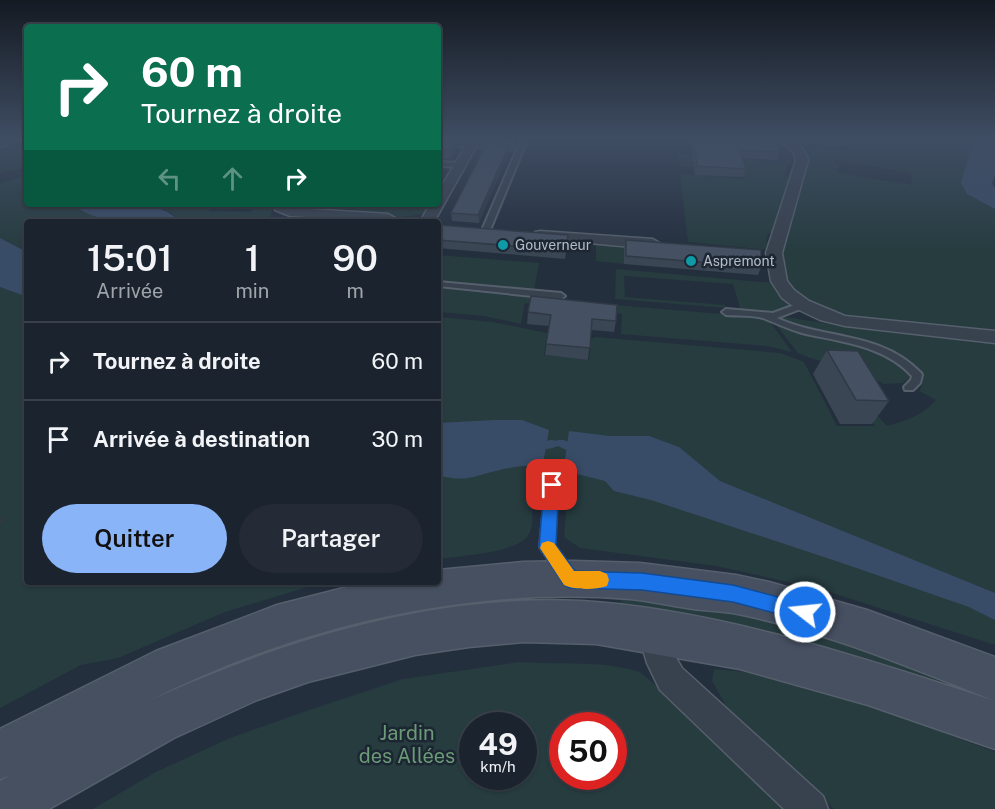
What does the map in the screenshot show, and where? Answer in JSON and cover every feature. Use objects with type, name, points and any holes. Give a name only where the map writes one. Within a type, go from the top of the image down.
[{"type":"main road","points":[[0,755],[72,715],[159,672],[233,641],[304,618],[348,605],[444,589],[570,579],[642,581],[733,593],[780,604],[862,630],[995,679]]},
{"type":"main road","points":[[2,809],[92,755],[159,720],[245,684],[319,658],[389,638],[460,626],[529,621],[592,623],[755,650],[822,668],[995,725]]},
{"type":"street","points":[[441,198],[454,176]]},
{"type":"street","points":[[795,176],[768,253],[779,281],[788,294],[803,305],[826,316],[845,321],[995,337]]},
{"type":"street","points":[[282,207],[390,219]]},
{"type":"street","points":[[466,228],[491,231]]},
{"type":"street","points":[[529,234],[663,244]]},
{"type":"street","points":[[570,579],[589,605],[592,623]]},
{"type":"street","points":[[653,632],[662,663],[671,679],[810,809]]},
{"type":"lane","points":[[491,231],[507,176]]},
{"type":"lane","points":[[441,284],[561,296]]},
{"type":"lane","points":[[726,312],[765,316],[780,315],[803,305]]},
{"type":"lane","points":[[765,316],[786,325],[895,356],[913,368],[917,375],[916,381],[909,387]]},
{"type":"lane","points":[[552,485],[547,547],[570,579]]},
{"type":"green space","points":[[24,176],[24,207],[76,207],[102,219],[24,219],[24,250],[0,238],[0,183]]},
{"type":"green space","points":[[680,176],[745,179],[744,176],[791,177],[775,234],[768,233],[766,242],[771,243],[768,250],[688,242]]},
{"type":"green space","points":[[802,176],[854,176],[912,185],[911,176],[968,176],[967,194],[995,209],[995,645],[820,589],[716,566],[580,548],[564,537],[567,501],[556,492],[532,503],[530,531],[518,544],[484,553],[441,559],[441,317],[493,322],[547,333],[544,355],[589,360],[591,339],[596,337],[780,353],[804,362],[837,426],[875,426],[867,412],[873,411],[887,426],[914,417],[926,410],[936,400],[919,391],[921,376],[911,364],[891,352],[866,342],[775,318],[779,316],[842,326],[970,340],[980,344],[975,336],[846,316],[808,301],[794,290],[785,276],[783,257]]},
{"type":"green space","points":[[157,207],[213,207],[209,211],[250,212],[254,207],[274,207],[269,219],[178,219],[172,213]]},
{"type":"green space","points":[[355,207],[431,207],[428,213],[402,217],[351,213]]},
{"type":"green space","points":[[596,245],[624,248],[624,264],[596,261]]},
{"type":"green space","points":[[441,255],[539,263],[534,291],[441,282]]},
{"type":"green space","points":[[616,269],[773,283],[777,293],[794,306],[774,313],[741,311],[733,284],[624,276],[625,297],[725,305],[726,308],[615,299]]},
{"type":"green space","points":[[0,287],[24,296],[24,585],[314,585],[225,612],[118,658],[81,665],[0,708]]},
{"type":"green space","points":[[441,288],[532,298],[531,304],[525,303],[521,324],[484,316],[441,312]]},
{"type":"green space","points":[[614,305],[757,317],[770,322],[792,352],[767,346],[621,334],[622,314],[615,313]]},
{"type":"green space","points":[[774,322],[893,358],[911,374],[911,378],[902,383],[884,384],[860,371],[810,358],[798,353]]},
{"type":"green space","points":[[630,598],[760,615],[995,693],[995,709],[620,606],[621,599]]},
{"type":"green space","name":"Jardin des Allées","points":[[520,662],[596,664],[626,668],[640,672],[804,809],[93,809],[156,772],[230,738],[403,679]]},
{"type":"green space","points":[[714,669],[757,673],[880,709],[995,752],[995,809],[834,809],[729,711],[712,681]]},
{"type":"water","points":[[963,176],[995,176],[992,184],[995,188],[995,209],[967,194],[961,183]]},
{"type":"water","points":[[76,207],[154,207],[170,213],[177,219],[106,219]]},
{"type":"water","points":[[0,238],[24,250],[24,296],[0,287]]},
{"type":"water","points":[[522,420],[549,430],[543,464],[511,468],[463,479],[441,476],[441,423]]},
{"type":"water","points":[[569,431],[610,436],[649,436],[679,447],[720,481],[995,593],[995,620],[969,607],[842,563],[651,500],[614,491],[605,481],[577,474],[564,467]]},
{"type":"building","points":[[470,176],[495,176],[478,215],[451,213]]},
{"type":"building","points":[[441,225],[568,235],[566,250],[441,240]]},
{"type":"building","points":[[626,240],[761,250],[761,267],[626,256]]},
{"type":"building","points":[[531,296],[617,305],[616,321],[592,319],[590,348],[546,344],[551,315],[528,312]]},
{"type":"building","points":[[827,350],[858,351],[889,401],[856,400]]},
{"type":"waterway","points":[[542,446],[560,443],[567,446]]},
{"type":"waterway","points":[[540,446],[552,444]]},
{"type":"waterway","points":[[563,444],[573,448]]},
{"type":"slow traffic","points":[[548,548],[570,579],[600,580]]},
{"type":"place","name":"Gouverneur","points":[[503,245]]},
{"type":"place","name":"Aspremont","points":[[691,261]]},
{"type":"route","points":[[552,485],[547,547],[570,579],[642,581],[719,593],[733,593],[805,612]]}]
